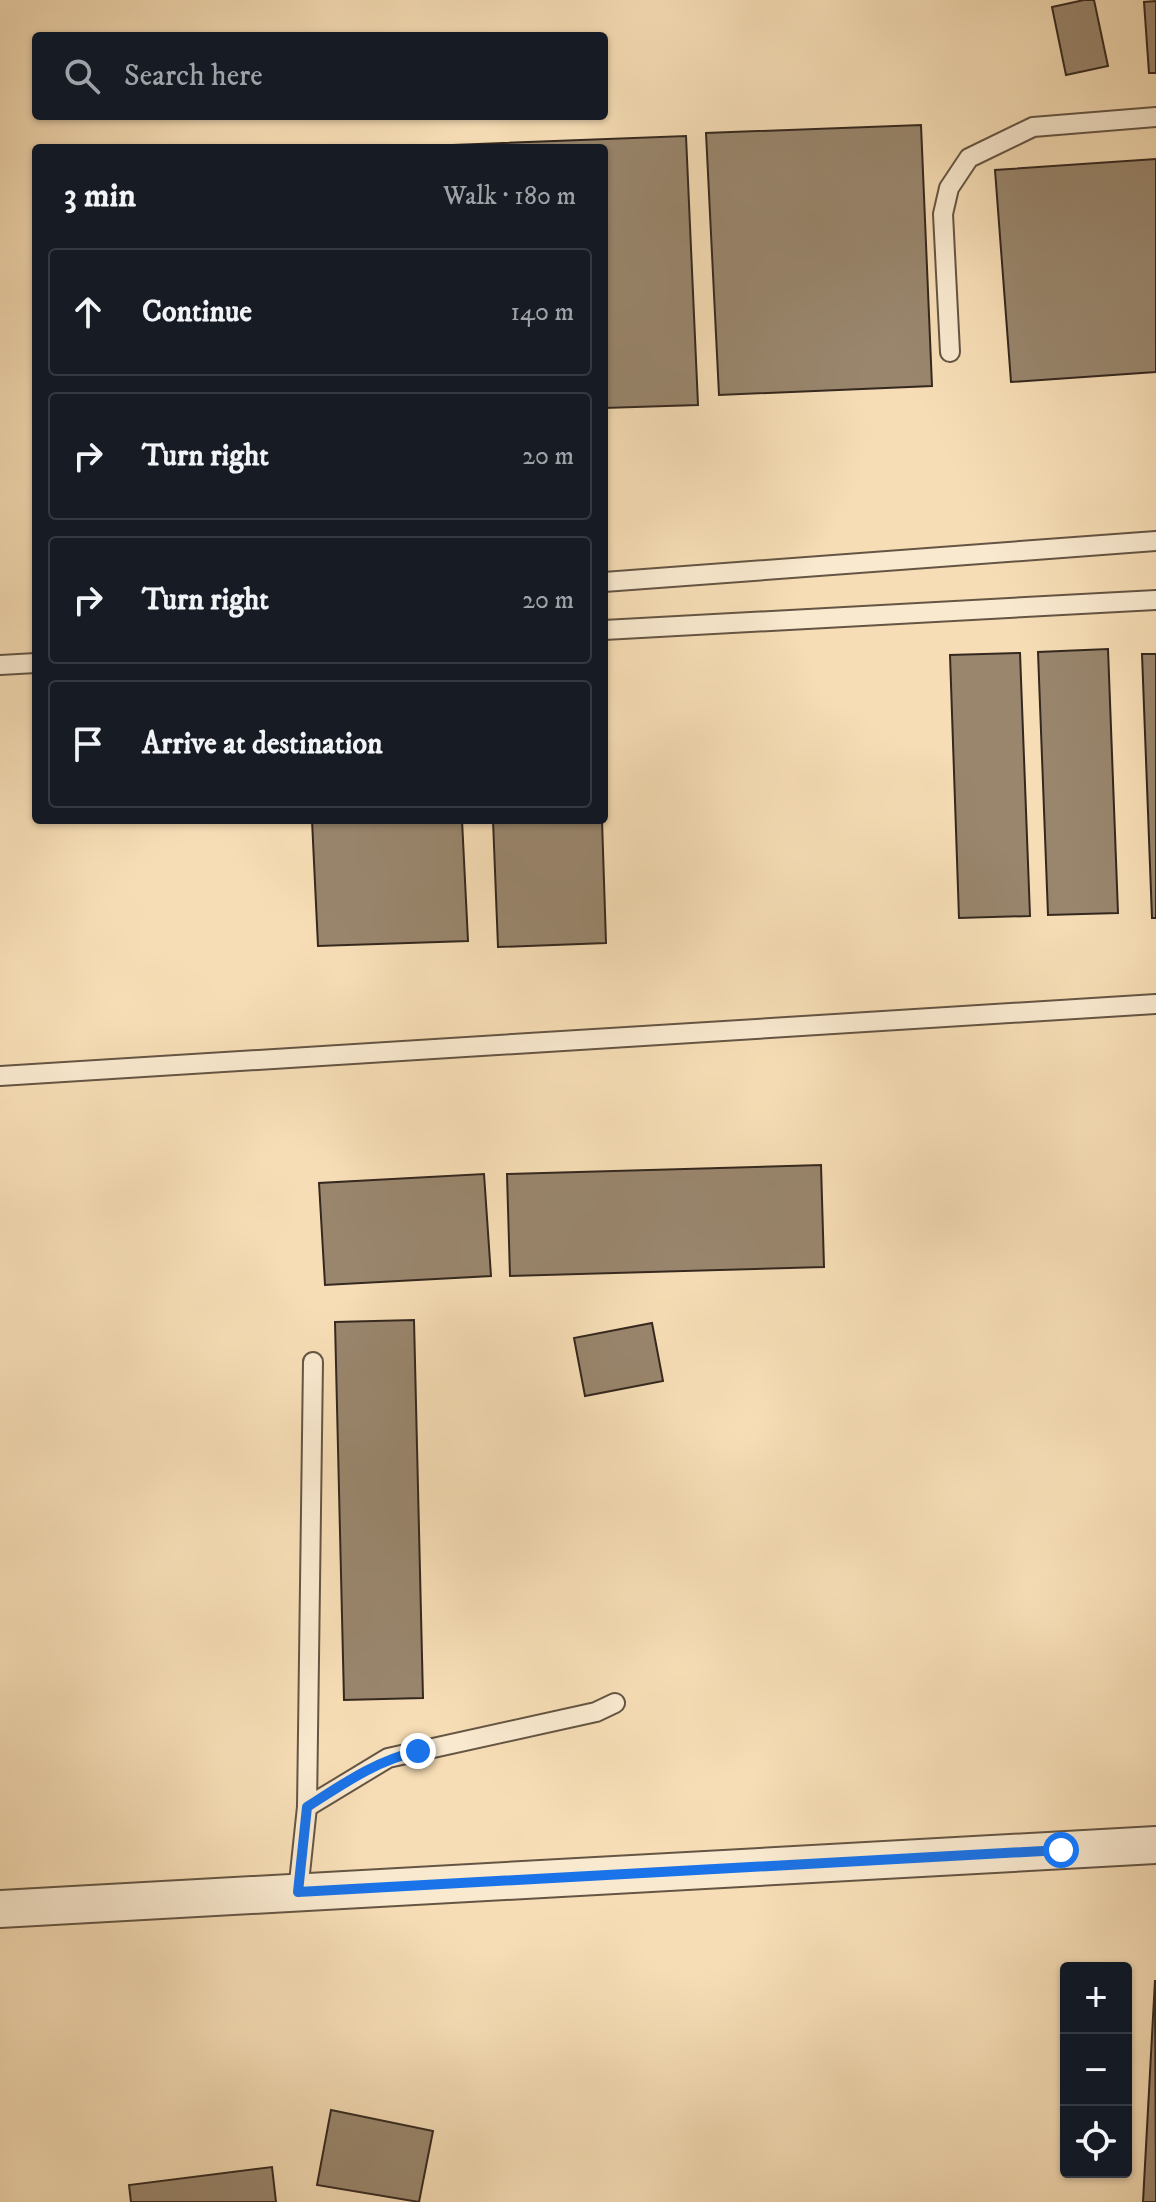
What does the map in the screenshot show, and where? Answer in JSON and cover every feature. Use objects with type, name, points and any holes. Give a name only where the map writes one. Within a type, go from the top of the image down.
[{"type":"street","points":[[0,1909],[1156,1845]]},
{"type":"lane","points":[[950,352],[943,214],[949,188],[969,158],[1033,127],[1156,117]]},
{"type":"lane","points":[[608,582],[1156,541]]},
{"type":"lane","points":[[608,630],[1156,600]]},
{"type":"lane","points":[[0,665],[32,663]]},
{"type":"lane","points":[[0,1076],[1156,1004]]},
{"type":"lane","points":[[298,1892],[307,1807],[313,1362]]},
{"type":"lane","points":[[307,1807],[388,1758],[596,1712],[615,1703]]},
{"type":"building","points":[[1094,0],[1108,66],[1066,75],[1052,7]]},
{"type":"building","points":[[1156,1],[1156,73],[1149,73],[1144,2]]},
{"type":"building","points":[[921,125],[932,386],[719,395],[706,133]]},
{"type":"building","points":[[686,136],[698,405],[608,408],[608,144],[479,144]]},
{"type":"building","points":[[1156,159],[1156,372],[1011,382],[995,170]]},
{"type":"building","points":[[1108,649],[1118,913],[1048,915],[1038,652]]},
{"type":"building","points":[[1020,653],[1030,916],[959,918],[950,655]]},
{"type":"building","points":[[1142,654],[1156,654],[1156,918],[1152,918]]},
{"type":"building","points":[[312,824],[462,824],[468,941],[318,946]]},
{"type":"building","points":[[493,824],[602,824],[606,943],[498,947]]},
{"type":"building","points":[[821,1165],[824,1267],[510,1276],[507,1174]]},
{"type":"building","points":[[484,1174],[491,1276],[325,1285],[319,1183]]},
{"type":"building","points":[[414,1320],[423,1698],[344,1700],[335,1322]]},
{"type":"building","points":[[652,1323],[663,1381],[585,1396],[574,1338]]},
{"type":"building","points":[[1155,1980],[1156,2202],[1143,2202]]},
{"type":"building","points":[[331,2110],[433,2131],[419,2202],[317,2185]]},
{"type":"building","points":[[272,2167],[276,2202],[131,2202],[129,2185]]},
{"type":"route","points":[[418,1751],[388,1758],[307,1807],[298,1892],[1061,1850]]}]
